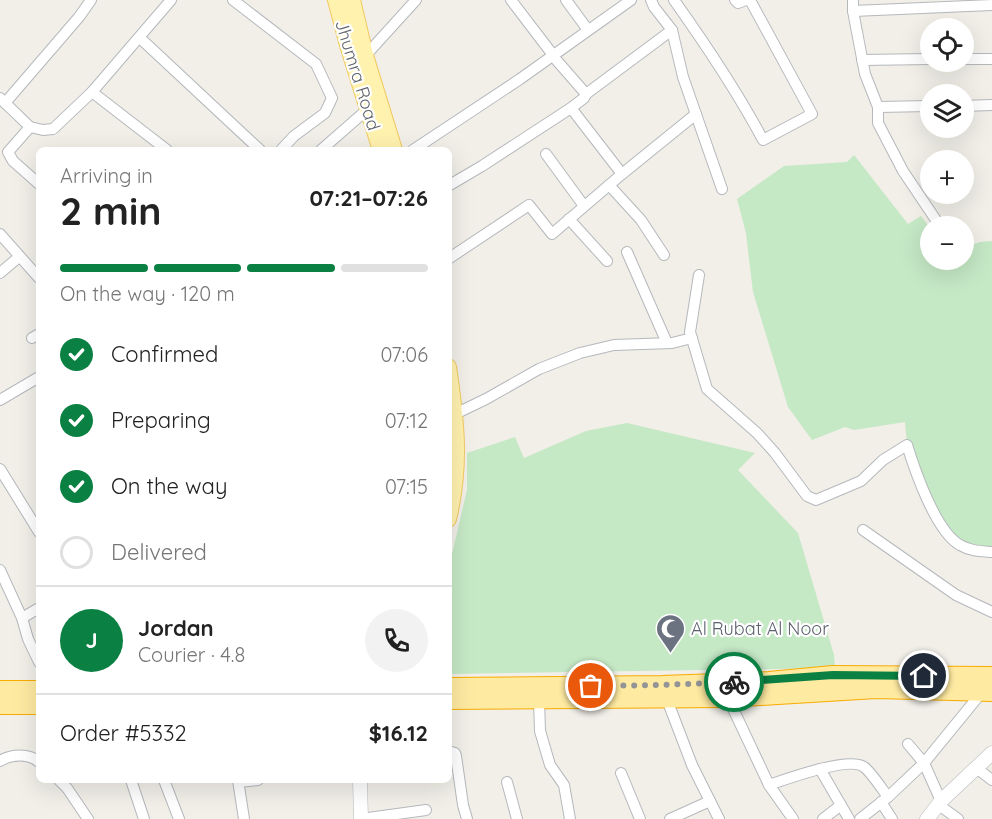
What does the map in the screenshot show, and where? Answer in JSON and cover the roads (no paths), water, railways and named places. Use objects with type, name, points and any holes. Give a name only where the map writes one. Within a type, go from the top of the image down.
[{"type":"highway","points":[[452,700],[728,698],[833,675],[992,676]]},
{"type":"highway","points":[[452,687],[662,685],[987,692]]},
{"type":"highway","points":[[0,690],[36,690]]},
{"type":"highway","points":[[0,705],[36,705]]},
{"type":"main road","name":"Jhumra Road","points":[[336,0],[393,147]]},
{"type":"main road","name":"Jhumra Road","points":[[352,0],[359,57],[369,108],[380,147]]},
{"type":"main road","points":[[452,394],[457,464],[452,500]]},
{"type":"street","points":[[91,0],[79,17],[3,100],[30,127],[43,130],[53,129],[92,92],[171,0]]},
{"type":"street","points":[[233,0],[316,64],[332,98],[325,113],[294,136],[284,147]]},
{"type":"street","points":[[359,57],[416,0]]},
{"type":"street","points":[[511,0],[586,94]]},
{"type":"street","points":[[566,0],[588,30]]},
{"type":"street","points":[[416,147],[631,0]]},
{"type":"street","points":[[652,0],[654,7],[672,30],[683,77],[722,189]]},
{"type":"street","points":[[674,0],[741,100],[763,140],[812,114],[748,0],[738,3],[735,0]]},
{"type":"street","points":[[933,216],[903,171],[878,123],[878,107],[865,75],[853,5],[992,5]]},
{"type":"street","points":[[452,184],[571,108],[586,94],[672,30]]},
{"type":"street","points":[[140,38],[257,147]]},
{"type":"street","points":[[974,59],[992,58]]},
{"type":"street","points":[[862,60],[920,59]]},
{"type":"street","points":[[92,92],[163,147]]},
{"type":"street","points":[[974,106],[992,105]]},
{"type":"street","points":[[878,107],[920,106]]},
{"type":"street","points":[[324,147],[369,108]]},
{"type":"street","points":[[571,108],[622,174]]},
{"type":"street","points":[[452,256],[528,205],[552,234],[696,114]]},
{"type":"street","points":[[30,127],[8,152],[13,161],[36,181]]},
{"type":"street","points":[[546,154],[585,206]]},
{"type":"street","points":[[609,185],[641,220],[664,255]]},
{"type":"street","points":[[569,219],[607,261]]},
{"type":"street","points":[[0,234],[36,275]]},
{"type":"street","points":[[627,252],[667,343]]},
{"type":"street","points":[[0,273],[19,257]]},
{"type":"street","points":[[699,275],[690,332],[707,389],[757,433],[807,496],[816,500],[861,481],[883,460],[908,445],[924,490],[936,517],[945,530],[957,544],[972,551],[992,552]]},
{"type":"street","points":[[455,414],[539,369],[580,353],[614,345],[667,343],[692,338]]},
{"type":"street","points":[[0,400],[36,379]]},
{"type":"street","points":[[0,469],[36,527]]},
{"type":"street","points":[[863,530],[956,595],[992,611]]},
{"type":"street","points":[[0,570],[36,656]]},
{"type":"street","points":[[22,618],[36,610]]},
{"type":"street","points":[[860,819],[924,763],[987,692]]},
{"type":"street","points":[[666,698],[692,765],[719,819]]},
{"type":"street","points":[[728,698],[769,785],[793,819]]},
{"type":"street","points":[[539,700],[540,731],[550,765],[564,785],[570,819]]},
{"type":"street","points":[[908,744],[924,763],[940,803],[958,819]]},
{"type":"street","points":[[452,752],[456,756],[467,819]]},
{"type":"street","points":[[927,819],[975,767],[992,753]]},
{"type":"street","points":[[0,761],[18,755],[36,760]]},
{"type":"street","points":[[769,785],[820,769],[854,764],[864,767],[884,799],[892,819]]},
{"type":"street","points":[[975,767],[992,780]]},
{"type":"street","points":[[820,769],[849,819]]},
{"type":"street","points":[[621,773],[640,819]]},
{"type":"street","points":[[507,782],[517,819]]},
{"type":"street","points":[[62,783],[88,819]]},
{"type":"street","points":[[131,783],[144,819]]},
{"type":"street","points":[[165,783],[179,819]]},
{"type":"street","points":[[238,783],[244,819]]},
{"type":"street","points":[[360,783],[361,819],[426,810]]},
{"type":"street","points":[[669,819],[710,801]]},
{"type":"street","points":[[823,819],[841,805]]},
{"type":"place","name":"Al Rubat Al Noor","points":[[670,654]]}]
